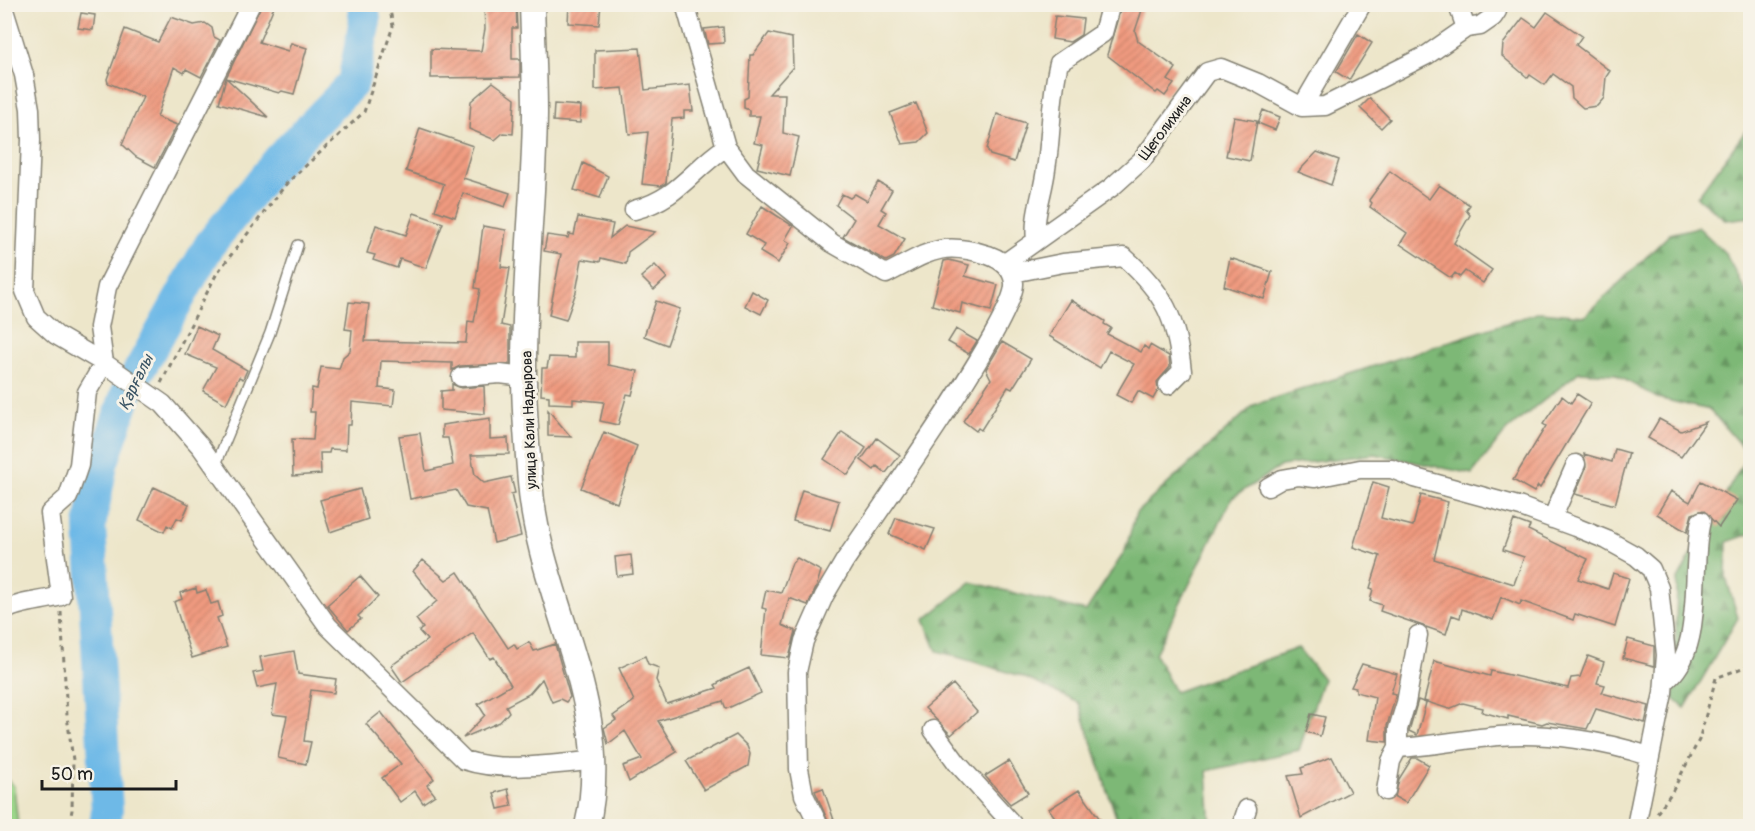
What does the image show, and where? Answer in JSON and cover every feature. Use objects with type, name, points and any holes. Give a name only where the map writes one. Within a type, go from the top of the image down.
[{"type":"street","points":[[4,610],[11,606],[40,603],[60,596],[51,513],[68,496],[79,465],[87,392],[104,363],[99,327],[108,287],[251,4]]},
{"type":"street","name":"улица Кали Надырова","points":[[532,4],[534,114],[524,376],[530,484],[544,563],[579,667],[591,720],[592,792],[586,826]]},
{"type":"street","points":[[685,4],[726,147],[746,174],[832,243],[886,274],[941,247],[990,256],[1009,268],[1125,257],[1149,279],[1166,302],[1179,342],[1182,371],[1168,385]]},
{"type":"street","points":[[1302,107],[1362,4]]},
{"type":"street","points":[[1462,4],[1460,11],[1466,28]]},
{"type":"street","points":[[1302,107],[1325,105],[1427,55],[1466,28],[1480,26],[1493,17],[1497,11],[1496,4]]},
{"type":"street","points":[[1036,241],[1034,220],[1047,167],[1054,82],[1059,63],[1103,33],[1110,6]]},
{"type":"street","points":[[4,10],[24,75],[30,109],[31,140],[25,291],[29,306],[44,326],[150,394],[201,447],[328,626],[464,760],[475,764],[499,765],[591,761]]},
{"type":"street","name":"Щеголихина","points":[[1009,268],[1036,241],[1112,187],[1142,160],[1207,72],[1221,68],[1258,83],[1302,107]]},
{"type":"street","points":[[634,210],[656,204],[679,190],[710,158],[726,147]]},
{"type":"street","points":[[819,826],[804,795],[799,769],[797,672],[804,641],[824,596],[844,562],[996,332],[1015,285],[1009,268]]},
{"type":"street","points":[[461,377],[500,374],[524,376]]},
{"type":"street","points":[[1552,519],[1576,464]]},
{"type":"street","points":[[1268,487],[1282,479],[1299,476],[1315,477],[1376,467],[1392,469],[1552,519],[1607,540],[1636,556],[1651,569],[1659,588],[1666,655],[1664,682],[1636,826]]},
{"type":"street","points":[[1664,682],[1674,676],[1694,621],[1694,558],[1701,521]]},
{"type":"street","points":[[1386,791],[1391,761],[1398,748],[1398,729],[1406,704],[1418,635]]},
{"type":"street","points":[[933,730],[957,763],[1014,826]]},
{"type":"street","points":[[1398,748],[1500,736],[1541,737],[1585,742],[1649,756]]},
{"type":"lane","points":[[215,467],[270,333],[298,245]]},
{"type":"path","points":[[150,394],[217,273],[287,183],[364,112],[393,26],[389,4]]},
{"type":"path","points":[[60,596],[67,716],[73,760],[72,810],[69,826]]},
{"type":"path","points":[[1654,818],[1672,792],[1699,740],[1716,678],[1750,665]]},
{"type":"green space","points":[[1750,125],[1750,217],[1726,220],[1697,197]]},
{"type":"green space","points":[[1698,227],[1725,253],[1750,299],[1750,534],[1727,542],[1726,577],[1738,618],[1685,708],[1674,699],[1677,581],[1748,454],[1710,410],[1657,398],[1615,374],[1579,372],[1506,431],[1472,474],[1375,454],[1281,466],[1232,498],[1155,654],[1175,692],[1298,648],[1323,679],[1299,750],[1207,771],[1211,826],[1119,826],[1079,703],[1021,676],[937,651],[924,620],[971,582],[1086,611],[1125,551],[1136,513],[1254,405],[1540,312],[1585,316],[1670,234]]},
{"type":"green space","points":[[5,778],[14,786],[18,826],[5,826]]},
{"type":"building","points":[[262,4],[275,4],[259,42],[288,51],[291,43],[307,48],[294,94],[282,91],[279,93],[226,78]]},
{"type":"building","points":[[516,4],[517,28],[512,28],[512,59],[520,59],[520,77],[431,78],[431,49],[481,51],[485,29],[484,6]]},
{"type":"building","points":[[569,4],[601,4],[599,25],[568,23]]},
{"type":"building","points":[[1122,4],[1144,4],[1135,31],[1138,41],[1176,68],[1168,80],[1174,84],[1165,96],[1158,91],[1156,93],[1107,55]]},
{"type":"building","points":[[1547,12],[1582,36],[1576,45],[1610,71],[1606,77],[1604,98],[1597,106],[1583,108],[1572,98],[1571,87],[1553,74],[1545,85],[1530,75],[1528,78],[1502,56],[1503,44],[1523,18],[1536,27]]},
{"type":"building","points":[[81,13],[95,15],[93,30],[78,28]]},
{"type":"building","points":[[1055,16],[1083,19],[1081,35],[1070,42],[1052,39]]},
{"type":"building","points":[[171,17],[194,25],[205,23],[212,28],[214,37],[220,40],[201,77],[186,69],[184,73],[174,67],[157,117],[177,125],[155,167],[136,157],[122,144],[143,97],[108,83],[107,79],[125,29],[158,42]]},
{"type":"building","points":[[723,27],[724,43],[708,44],[704,29]]},
{"type":"building","points":[[769,33],[792,38],[793,67],[769,94],[785,94],[783,133],[799,137],[790,176],[757,168],[763,145],[754,143],[760,116],[749,116],[749,110],[744,108],[744,99],[748,97],[750,55],[753,55]]},
{"type":"building","points":[[1358,34],[1372,43],[1349,80],[1336,72]]},
{"type":"building","points":[[640,48],[645,90],[690,85],[693,111],[684,111],[684,118],[672,119],[666,183],[661,186],[642,184],[648,132],[629,134],[623,88],[595,90],[595,50]]},
{"type":"building","points":[[226,78],[268,117],[219,103]]},
{"type":"building","points":[[493,82],[515,98],[513,134],[503,133],[495,140],[469,129],[471,101]]},
{"type":"building","points":[[1370,98],[1390,119],[1381,128],[1360,108]]},
{"type":"building","points":[[916,103],[928,133],[919,142],[902,144],[890,113]]},
{"type":"building","points":[[554,104],[581,106],[580,123],[553,121]]},
{"type":"building","points":[[1263,110],[1280,117],[1275,130],[1258,123]]},
{"type":"building","points":[[997,114],[1026,123],[1014,162],[990,155],[987,149]]},
{"type":"building","points":[[1234,117],[1257,121],[1250,161],[1226,156]]},
{"type":"building","points":[[420,128],[473,146],[463,178],[510,193],[505,207],[463,193],[455,217],[435,210],[444,184],[406,171]]},
{"type":"building","points":[[1317,152],[1339,160],[1331,185],[1298,172]]},
{"type":"building","points":[[583,163],[608,176],[600,198],[574,190]]},
{"type":"building","points":[[1390,171],[1429,199],[1439,185],[1470,205],[1466,210],[1470,215],[1454,243],[1492,270],[1483,283],[1465,271],[1460,277],[1455,273],[1451,278],[1400,244],[1407,233],[1370,207],[1372,203],[1369,200]]},
{"type":"building","points":[[878,182],[892,190],[881,209],[886,212],[879,224],[905,239],[894,257],[886,261],[843,237],[854,219],[836,205],[842,194],[850,198],[855,194],[867,201]]},
{"type":"building","points":[[762,206],[793,226],[785,240],[790,243],[778,263],[760,252],[764,245],[746,234]]},
{"type":"building","points":[[414,213],[443,223],[426,268],[400,259],[397,268],[373,260],[375,255],[367,253],[376,225],[406,235]]},
{"type":"building","points":[[578,217],[613,224],[610,238],[625,226],[655,232],[628,252],[626,264],[601,258],[600,262],[582,259],[576,292],[566,320],[549,315],[561,254],[544,251],[547,235],[568,238],[569,234],[574,235]]},
{"type":"building","points":[[483,226],[506,230],[501,267],[510,268],[501,325],[510,327],[510,364],[460,366],[452,370],[452,363],[381,361],[379,388],[395,390],[393,406],[352,402],[351,425],[347,425],[346,450],[330,449],[329,453],[320,453],[321,474],[293,476],[292,439],[313,440],[315,412],[310,412],[312,388],[317,389],[321,367],[339,369],[343,357],[350,351],[352,330],[345,329],[349,302],[369,304],[365,341],[466,343],[468,321],[474,322],[480,289],[475,288]]},
{"type":"building","points":[[1230,258],[1272,272],[1264,299],[1224,286]]},
{"type":"building","points":[[944,261],[969,265],[965,276],[998,285],[991,311],[962,303],[960,313],[932,305]]},
{"type":"building","points":[[655,265],[667,278],[654,290],[641,277]]},
{"type":"building","points":[[752,291],[768,300],[761,314],[745,306]]},
{"type":"building","points":[[1071,300],[1105,321],[1104,324],[1111,328],[1107,334],[1141,352],[1144,346],[1148,349],[1150,345],[1169,356],[1170,367],[1157,382],[1158,390],[1153,399],[1138,391],[1131,403],[1116,395],[1134,364],[1109,351],[1100,368],[1049,336]]},
{"type":"building","points":[[656,301],[680,309],[667,345],[644,336]]},
{"type":"building","points":[[197,326],[218,336],[212,350],[247,370],[243,379],[239,377],[226,404],[203,391],[216,367],[185,354]]},
{"type":"building","points":[[956,329],[977,341],[969,354],[948,342]]},
{"type":"building","points":[[575,342],[608,342],[608,365],[638,371],[632,395],[627,394],[618,425],[600,421],[604,402],[573,399],[573,404],[549,403],[549,396],[541,395],[542,368],[547,368],[549,357],[575,358]]},
{"type":"building","points":[[1002,342],[1031,359],[1012,389],[1008,387],[981,430],[978,428],[976,431],[963,421],[991,379],[986,369]]},
{"type":"building","points":[[452,384],[461,388],[484,386],[485,414],[441,410],[441,391],[452,390]]},
{"type":"building","points":[[1577,394],[1591,403],[1540,488],[1538,486],[1534,492],[1513,480],[1546,426],[1543,424],[1562,396],[1571,403]]},
{"type":"building","points":[[548,410],[571,437],[548,436]]},
{"type":"building","points":[[490,418],[490,439],[508,438],[509,454],[471,455],[475,475],[484,483],[511,477],[515,493],[511,494],[521,536],[494,543],[487,511],[466,507],[456,490],[410,499],[399,436],[420,433],[426,471],[453,465],[448,438],[442,438],[442,425]]},
{"type":"building","points":[[1659,419],[1681,431],[1706,422],[1681,457],[1648,438]]},
{"type":"building","points":[[604,432],[637,446],[617,503],[581,488]]},
{"type":"building","points":[[842,432],[866,448],[848,475],[824,459]]},
{"type":"building","points":[[877,438],[900,455],[886,473],[877,466],[874,470],[861,460]]},
{"type":"building","points":[[1615,449],[1629,453],[1615,505],[1575,494],[1586,468],[1584,454],[1612,462]]},
{"type":"building","points":[[1701,481],[1737,500],[1719,527],[1703,510],[1692,514],[1687,532],[1657,514],[1671,491],[1690,502]]},
{"type":"building","points":[[1373,482],[1389,487],[1381,518],[1413,526],[1421,495],[1448,502],[1434,559],[1514,584],[1524,557],[1503,550],[1514,520],[1530,526],[1528,530],[1588,559],[1578,579],[1608,589],[1613,573],[1629,578],[1615,627],[1575,614],[1573,620],[1521,601],[1520,605],[1501,597],[1493,620],[1462,609],[1460,618],[1452,615],[1446,634],[1380,611],[1382,605],[1370,601],[1373,589],[1370,588],[1380,556],[1353,547]]},
{"type":"building","points":[[154,487],[189,504],[182,520],[177,518],[172,528],[167,525],[164,532],[139,520]]},
{"type":"building","points":[[360,489],[368,519],[330,532],[320,500]]},
{"type":"building","points":[[802,490],[839,501],[830,531],[793,521]]},
{"type":"building","points":[[896,518],[935,529],[926,550],[889,534]]},
{"type":"building","points":[[631,555],[633,574],[617,576],[615,557]]},
{"type":"building","points":[[797,558],[821,571],[816,588],[808,605],[789,598],[782,625],[796,631],[789,658],[761,655],[766,609],[762,608],[766,590],[781,593],[792,563]]},
{"type":"building","points":[[423,560],[446,580],[458,572],[508,648],[514,644],[517,649],[529,642],[534,651],[555,644],[570,697],[566,702],[560,699],[552,702],[542,679],[529,694],[506,706],[509,712],[500,722],[463,738],[485,715],[478,704],[511,685],[494,657],[490,659],[473,633],[402,682],[391,666],[427,640],[419,631],[423,628],[416,619],[437,601],[413,571]]},
{"type":"building","points":[[360,576],[378,597],[358,616],[361,619],[348,630],[327,605]]},
{"type":"building","points":[[196,588],[197,593],[206,590],[211,604],[218,602],[222,616],[217,618],[227,647],[192,658],[174,602],[182,599],[180,593]]},
{"type":"building","points":[[1628,639],[1654,646],[1654,666],[1623,658]]},
{"type":"building","points":[[294,651],[298,674],[336,679],[334,693],[311,690],[304,741],[311,742],[306,764],[278,758],[287,716],[272,714],[277,684],[257,688],[253,673],[263,671],[260,657]]},
{"type":"building","points":[[645,656],[648,664],[659,668],[656,680],[667,704],[717,688],[715,685],[749,668],[761,693],[726,709],[723,701],[658,721],[677,752],[629,782],[623,766],[642,759],[625,731],[608,744],[604,728],[616,720],[613,716],[634,701],[619,668]]},
{"type":"building","points":[[1588,656],[1604,662],[1597,683],[1605,685],[1602,693],[1649,706],[1645,723],[1596,709],[1587,729],[1547,722],[1542,724],[1508,716],[1508,719],[1482,712],[1483,708],[1463,703],[1449,709],[1424,701],[1434,661],[1490,676],[1491,671],[1568,688],[1571,678],[1580,677]]},
{"type":"building","points":[[1362,664],[1397,674],[1391,693],[1396,694],[1387,726],[1387,742],[1369,740],[1375,697],[1356,692],[1356,688],[1351,687]]},
{"type":"building","points":[[953,684],[977,712],[951,735],[925,708]]},
{"type":"building","points":[[1418,700],[1426,703],[1417,735],[1409,731]]},
{"type":"building","points":[[381,712],[434,779],[427,785],[435,795],[423,803],[415,791],[400,802],[382,778],[401,764],[366,724]]},
{"type":"building","points":[[1311,714],[1325,717],[1320,736],[1306,732]]},
{"type":"building","points":[[736,735],[747,746],[750,754],[748,766],[704,790],[686,761]]},
{"type":"building","points":[[1332,757],[1350,792],[1301,818],[1288,776],[1303,774],[1301,768]]},
{"type":"building","points":[[1412,758],[1417,758],[1429,765],[1406,803],[1395,797],[1399,779]]},
{"type":"building","points":[[1009,761],[1028,793],[1010,804],[985,776]]},
{"type":"building","points":[[823,788],[836,826],[830,826],[815,791]]},
{"type":"building","points":[[508,789],[512,806],[498,809],[494,793]]},
{"type":"building","points":[[1079,790],[1105,826],[1061,826],[1049,809]]},
{"type":"waterway","name":"Қарғалы","points":[[105,826],[107,810],[90,526],[102,464],[127,392],[210,244],[278,160],[353,83],[365,20],[363,4]]}]
